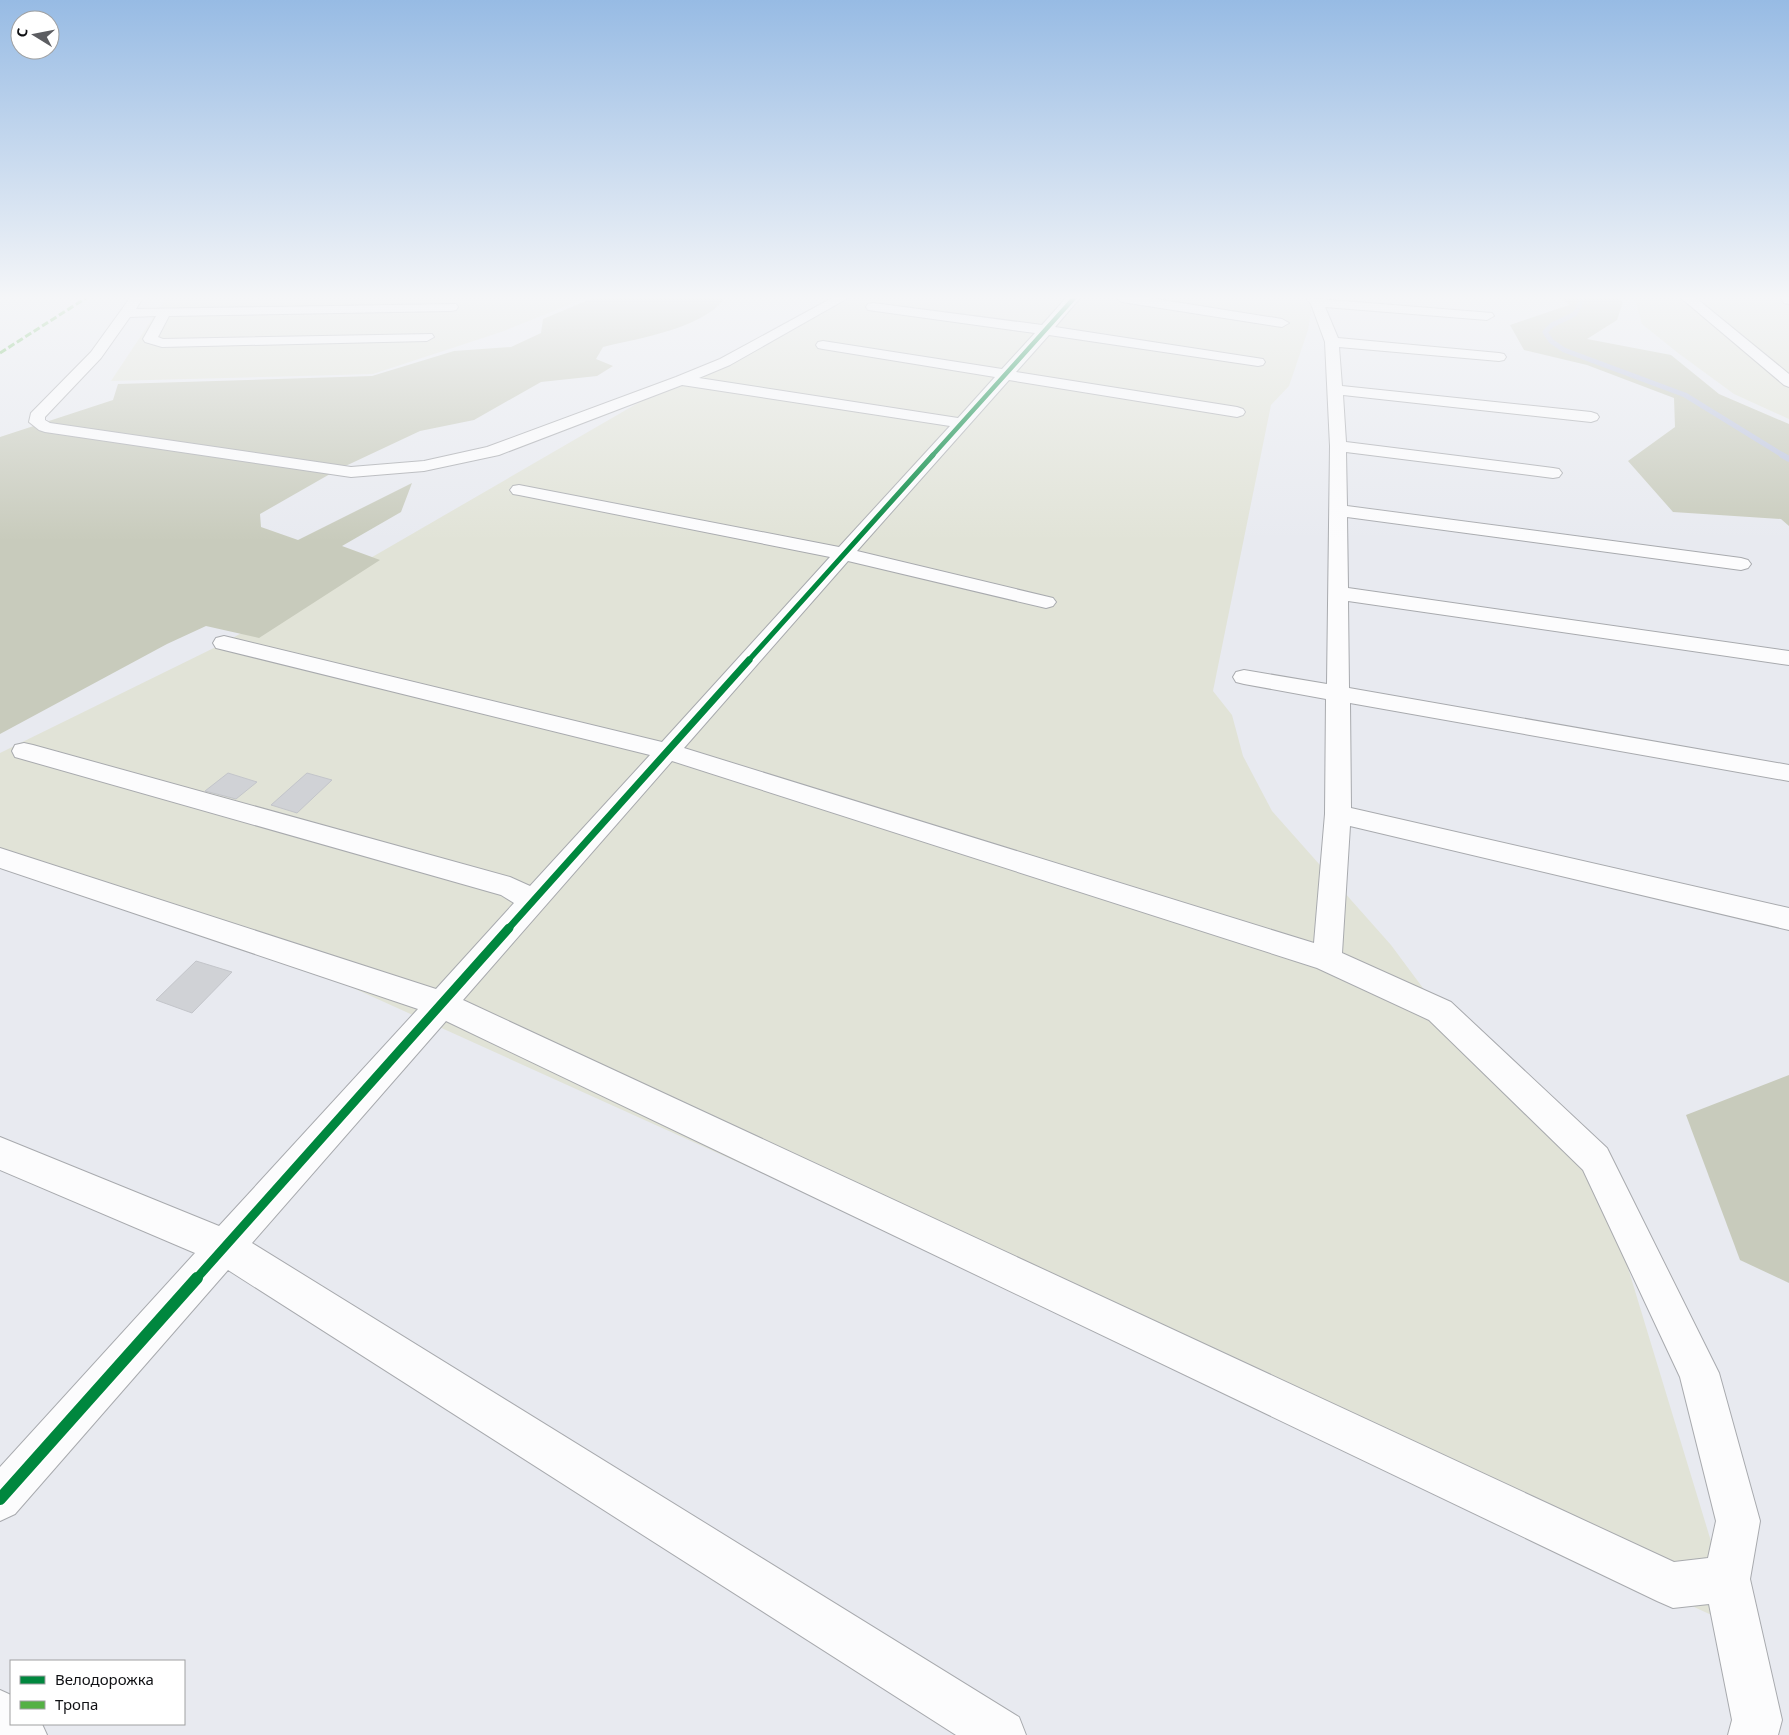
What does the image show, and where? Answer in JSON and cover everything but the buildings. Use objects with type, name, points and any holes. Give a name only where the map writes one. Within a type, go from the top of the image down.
[{"type":"street","points":[[72,379],[44,407],[37,416],[37,422],[46,427],[350,472],[386,470],[462,459],[493,451],[681,380],[961,423]]},
{"type":"street","points":[[0,1499],[1001,379]]},
{"type":"street","points":[[1041,379],[1237,412]]},
{"type":"street","points":[[1327,959],[1338,814],[1338,446],[1334,379]]},
{"type":"street","points":[[1335,390],[1591,416]]},
{"type":"street","points":[[1338,446],[1554,473]]},
{"type":"street","points":[[519,490],[843,554],[1046,602]]},
{"type":"street","points":[[1338,510],[1741,564]]},
{"type":"street","points":[[1338,593],[1789,658]]},
{"type":"street","points":[[224,643],[667,751],[1327,959],[1440,1011],[1596,1159],[1699,1372],[1738,1520],[1727,1579],[1757,1720],[1753,1735]]},
{"type":"street","points":[[1244,677],[1789,773]]},
{"type":"street","points":[[24,750],[510,887],[533,901]]},
{"type":"street","points":[[1338,814],[1789,919]]},
{"type":"street","points":[[0,858],[442,1004],[1673,1585],[1727,1579]]},
{"type":"street","points":[[0,1153],[225,1247],[1001,1735]]},
{"type":"street","points":[[0,1715],[10,1724]]},
{"type":"street","points":[[11,1725],[22,1735]]},
{"type":"shaded area","points":[[112,379],[187,379],[111,381]]},
{"type":"shaded area","points":[[679,379],[1291,379],[1289,386],[1271,405],[1213,691],[1232,715],[1243,756],[1272,811],[1391,945],[1440,1011],[1595,1159],[1737,1627],[905,1238],[245,939],[0,858],[0,753],[224,643]]},
{"type":"shaded area","points":[[1713,379],[1789,379],[1789,419],[1734,394]]},
{"type":"green space","points":[[278,379],[569,379],[541,382],[474,420],[420,431],[337,470],[260,514],[261,527],[298,540],[412,483],[401,512],[342,546],[380,560],[259,638],[206,626],[167,644],[0,734],[0,437],[113,400],[118,384]]},
{"type":"green space","points":[[1624,379],[1700,379],[1719,394],[1789,424],[1789,526],[1781,519],[1673,512],[1628,461],[1675,427],[1674,398]]},
{"type":"green space","points":[[1789,1075],[1789,1283],[1740,1260],[1686,1115]]},
{"type":"waterway","points":[[1642,379],[1685,395],[1784,456]]},
{"type":"waterway","points":[[1782,455],[1789,459]]},
{"type":"cycle path","points":[[0,1499],[1001,379]]}]
